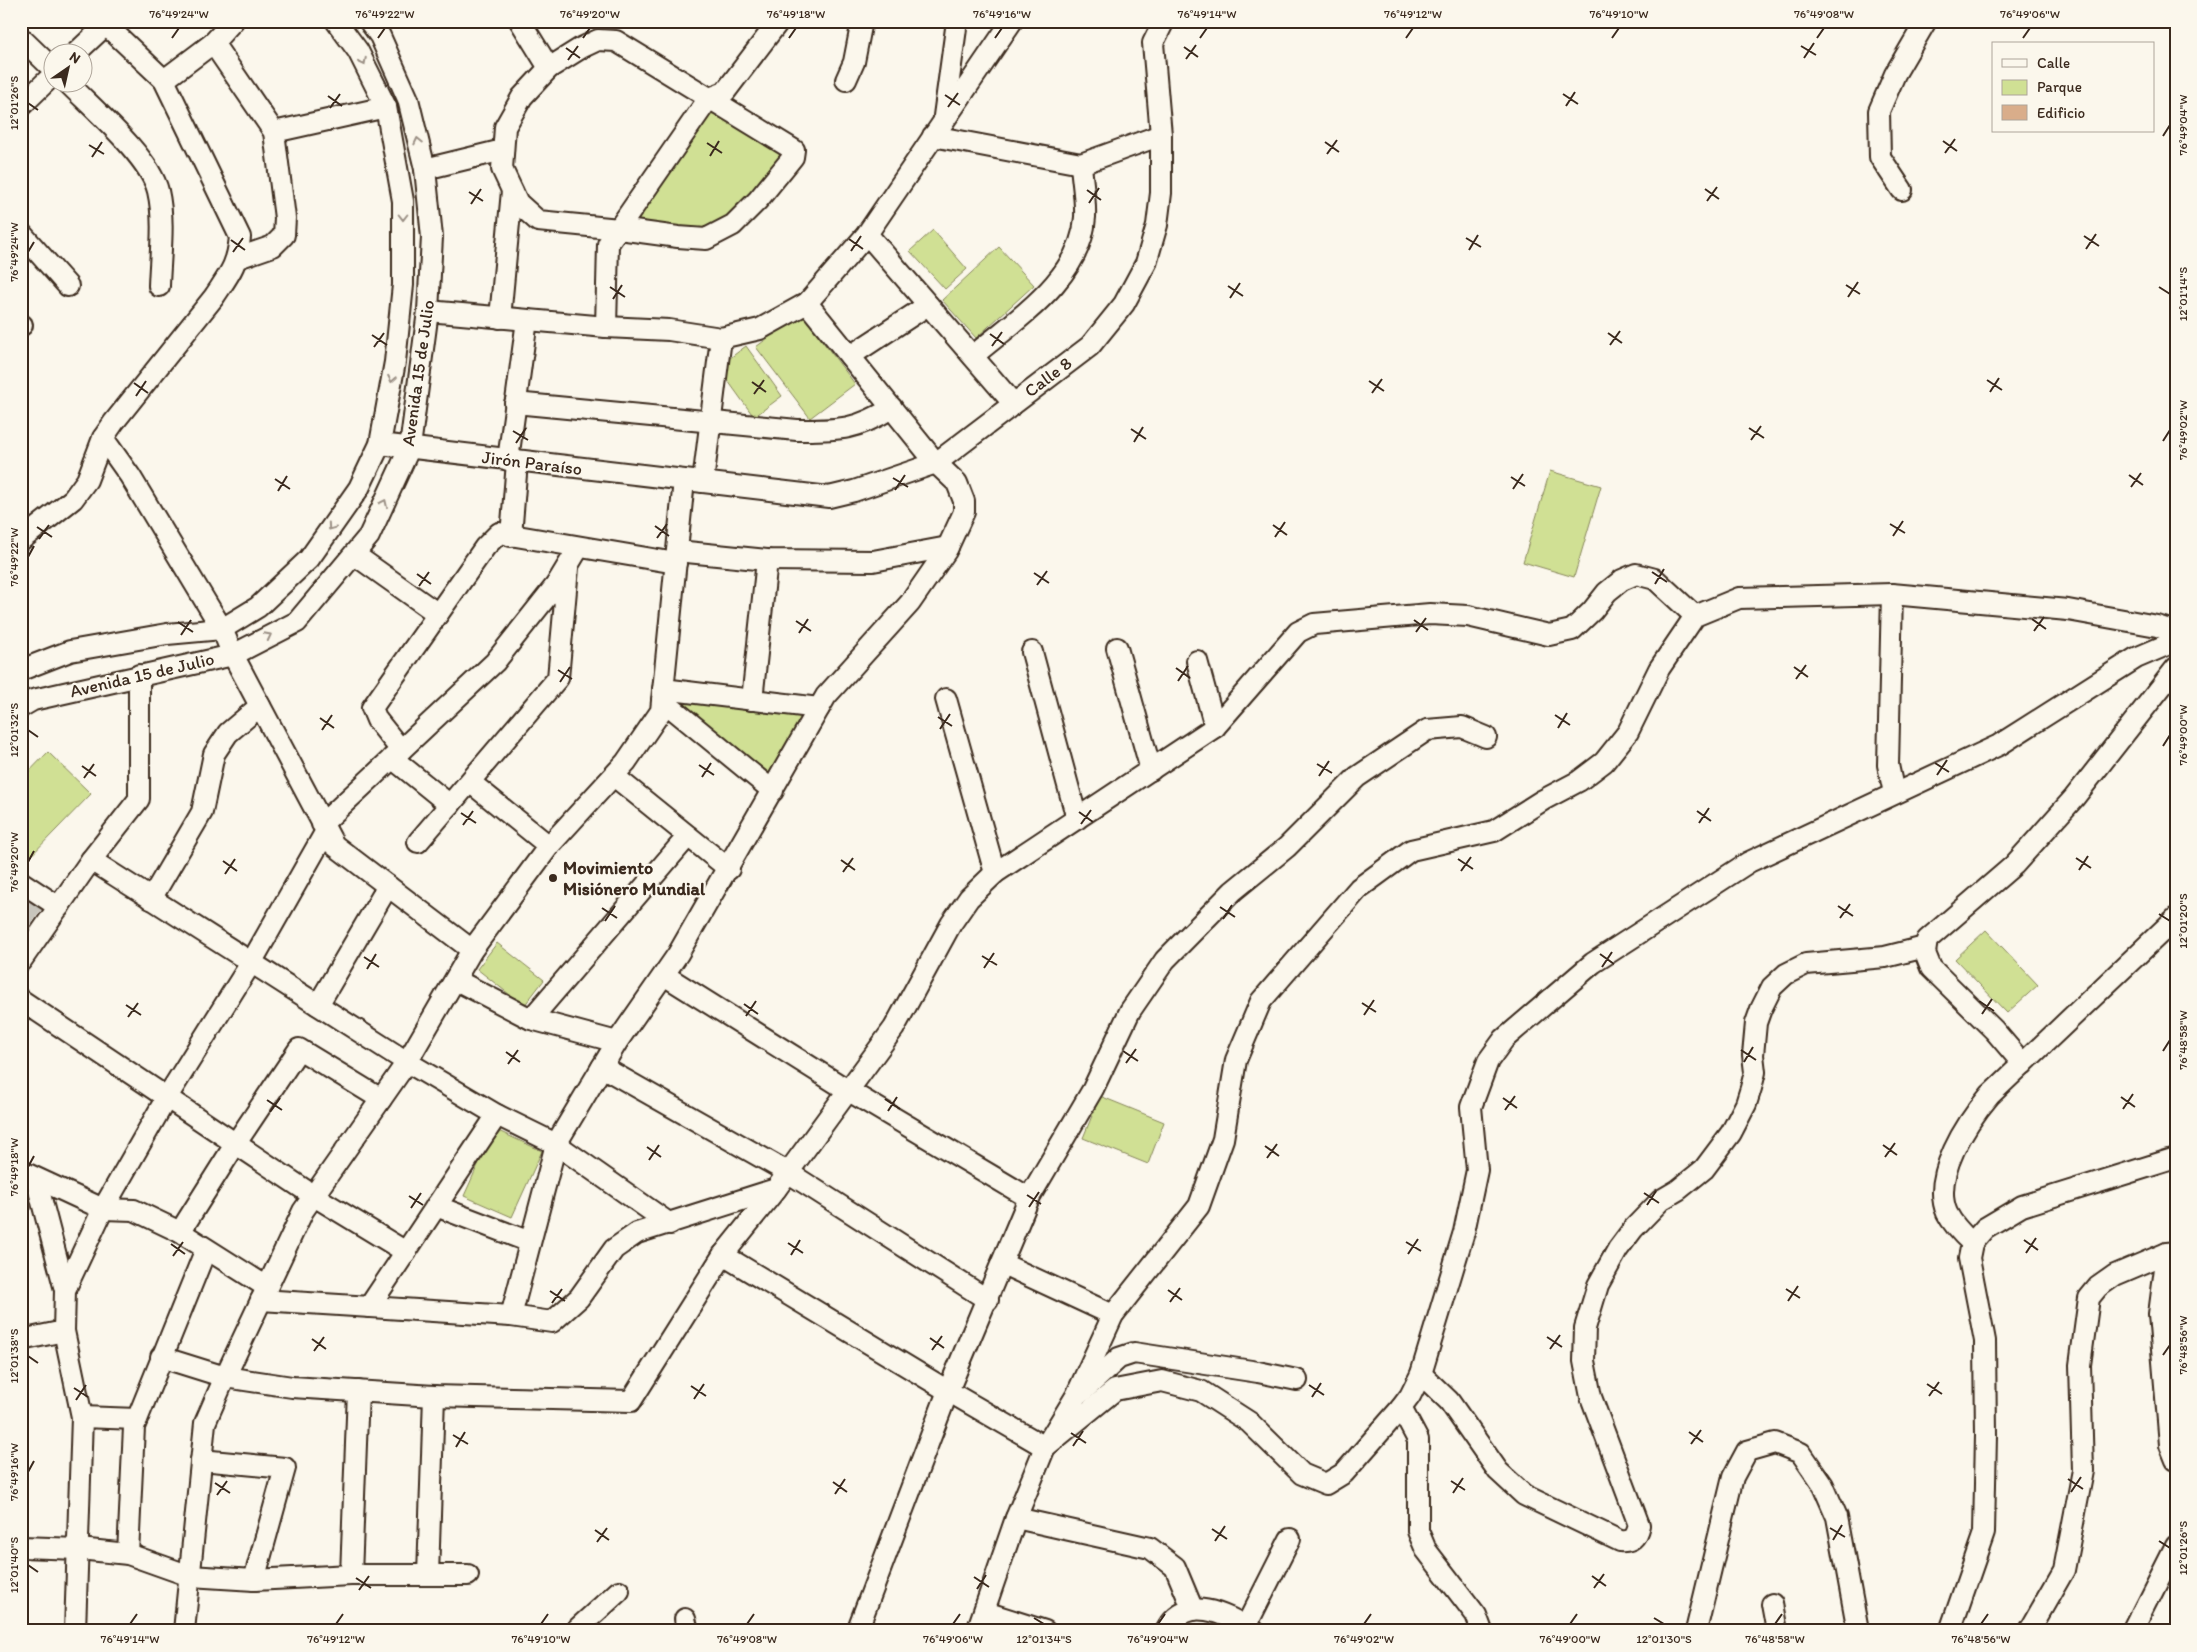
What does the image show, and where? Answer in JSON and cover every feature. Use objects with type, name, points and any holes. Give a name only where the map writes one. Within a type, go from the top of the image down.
[{"type":"street","points":[[164,80],[213,43],[233,21]]},
{"type":"street","name":"Avenida 15 de Julio","points":[[21,670],[70,651],[167,634],[222,628],[258,607],[309,559],[359,488],[380,444],[395,362],[403,285],[403,201],[386,107],[358,51],[336,21]]},
{"type":"street","name":"Avenida 15 de Julio","points":[[21,707],[33,700],[233,654],[297,622],[369,536],[410,447],[428,311],[432,237],[425,169],[408,99],[380,36],[369,21]]},
{"type":"street","points":[[520,21],[549,68]]},
{"type":"street","points":[[846,80],[854,62],[862,21]]},
{"type":"street","points":[[938,129],[957,21]]},
{"type":"street","points":[[428,311],[606,327],[669,330],[721,338],[760,329],[807,303],[868,234],[1012,21]]},
{"type":"street","name":"Calle 8","points":[[694,481],[829,497],[854,491],[936,463],[1090,346],[1124,304],[1146,263],[1157,225],[1161,193],[1160,135],[1153,43],[1164,21]]},
{"type":"street","points":[[1902,190],[1880,157],[1879,112],[1895,74],[1926,21]]},
{"type":"street","points":[[606,327],[608,244],[709,98],[725,92],[775,22]]},
{"type":"street","points":[[21,540],[73,498],[88,480],[103,438],[214,297],[238,258],[240,237],[164,80],[108,23],[88,42]]},
{"type":"street","points":[[21,38],[42,58]]},
{"type":"street","points":[[598,40],[616,41],[709,98],[794,150],[793,157],[758,200],[733,225],[706,239],[678,238],[619,229],[538,221],[518,203],[502,169],[505,127],[522,97],[549,68],[598,40]]},
{"type":"street","points":[[213,43],[274,132],[285,218],[284,235],[272,246],[238,258]]},
{"type":"street","points":[[21,106],[42,86]]},
{"type":"street","points":[[77,92],[141,158],[158,189],[161,220],[159,286]]},
{"type":"street","points":[[274,132],[386,107]]},
{"type":"street","points":[[938,129],[1081,164],[1160,135]]},
{"type":"street","points":[[425,169],[503,150]]},
{"type":"street","points":[[973,356],[1053,288],[1076,254],[1085,218],[1081,164]]},
{"type":"street","points":[[500,318],[512,191]]},
{"type":"street","points":[[21,233],[68,286]]},
{"type":"street","points":[[868,234],[1013,403]]},
{"type":"street","points":[[511,1316],[556,1144],[617,1042],[678,954],[774,791],[826,696],[910,604],[948,547],[964,512],[964,501],[957,483],[936,463],[807,303]]},
{"type":"street","points":[[850,356],[928,305]]},
{"type":"street","points":[[511,536],[515,403],[526,320]]},
{"type":"street","points":[[184,1631],[205,1423],[303,1211],[407,1062],[472,950],[549,846],[626,762],[661,711],[676,557],[694,481],[711,421],[721,338]]},
{"type":"street","points":[[515,403],[797,430],[842,430],[869,422],[892,408]]},
{"type":"street","points":[[103,438],[130,476],[222,628],[233,654],[334,845],[472,950]]},
{"type":"street","name":"Jirón Paraíso","points":[[380,444],[694,481]]},
{"type":"street","points":[[450,805],[396,754],[372,708],[486,547],[499,533],[579,547],[676,557],[767,560],[873,561],[948,547]]},
{"type":"street","points":[[65,1290],[103,1209],[166,1097],[251,963],[324,828],[396,754],[495,662],[556,585],[579,547]]},
{"type":"street","points":[[355,554],[438,614]]},
{"type":"street","points":[[752,700],[767,560]]},
{"type":"street","points":[[418,842],[558,678],[568,566]]},
{"type":"street","points":[[161,1358],[225,1377],[292,1387],[434,1396],[631,1401],[723,1254],[789,1173],[894,1028],[951,924],[969,898],[996,873],[1215,728],[1298,632],[1314,624],[1430,614],[1468,616],[1549,635],[1572,630],[1592,611],[1607,592],[1622,580],[1636,574],[1655,579],[1695,616]]},
{"type":"street","points":[[1892,594],[1888,765],[1894,794]]},
{"type":"street","points":[[977,1631],[1016,1518],[1045,1447],[1076,1396],[1113,1315],[1199,1206],[1223,1139],[1236,1060],[1261,1000],[1359,888],[1411,850],[1494,831],[1543,800],[1579,781],[1604,762],[1628,732],[1659,669],[1695,616],[1739,598],[1892,594],[2068,610],[2157,626],[2176,632]]},
{"type":"street","points":[[1045,1447],[1115,1390],[1162,1381],[1201,1391],[1249,1422],[1302,1474],[1326,1484],[1344,1473],[1410,1396],[1421,1374],[1464,1232],[1477,1170],[1471,1107],[1488,1061],[1504,1040],[1593,963],[1749,862],[1999,745],[2136,658],[2176,641]]},
{"type":"street","points":[[1117,648],[1151,770]]},
{"type":"street","points":[[1032,652],[1077,819]]},
{"type":"street","points":[[1197,661],[1215,728]]},
{"type":"street","points":[[2023,1064],[1994,1030],[1931,968],[1926,959],[1925,948],[1927,940],[2014,865],[2074,798],[2176,668]]},
{"type":"street","points":[[21,961],[91,860],[139,799],[139,675]]},
{"type":"street","points":[[662,694],[752,700],[820,708]]},
{"type":"street","points":[[662,694],[774,791]]},
{"type":"street","points":[[946,699],[996,873]]},
{"type":"street","points":[[152,899],[202,812],[214,754],[228,733],[260,706]]},
{"type":"street","points":[[857,1631],[948,1391],[988,1300],[1029,1198],[1093,1089],[1130,1011],[1165,960],[1233,891],[1287,847],[1358,776],[1427,730],[1462,728],[1486,737]]},
{"type":"street","points":[[614,776],[728,869]]},
{"type":"street","points":[[470,782],[549,846]]},
{"type":"street","points":[[531,1019],[688,836]]},
{"type":"street","points":[[91,860],[407,1062],[497,1115],[556,1144],[670,1224]]},
{"type":"street","points":[[21,882],[59,907]]},
{"type":"street","points":[[318,1005],[388,886]]},
{"type":"street","points":[[1972,1243],[1955,1227],[1947,1212],[1943,1192],[1949,1164],[1956,1146],[1976,1111],[1990,1095],[2176,918]]},
{"type":"street","points":[[1421,1374],[1449,1401],[1498,1471],[1524,1495],[1620,1541],[1628,1542],[1633,1539],[1637,1535],[1639,1525],[1591,1397],[1584,1361],[1585,1328],[1598,1285],[1618,1249],[1633,1228],[1661,1200],[1678,1190],[1704,1168],[1731,1133],[1746,1104],[1751,1088],[1755,1072],[1753,1055],[1756,1023],[1772,987],[1786,974],[1806,964],[1885,957],[1925,948]]},
{"type":"street","points":[[664,975],[849,1091],[1029,1198]]},
{"type":"street","points":[[456,980],[531,1019],[617,1042]]},
{"type":"street","points":[[21,1000],[314,1196],[406,1252]]},
{"type":"street","points":[[180,1232],[299,1048],[381,1098]]},
{"type":"street","points":[[602,1067],[789,1173],[988,1300]]},
{"type":"street","points":[[369,1307],[497,1115]]},
{"type":"street","points":[[1950,1631],[1984,1533],[1985,1341],[1969,1258],[1972,1243],[1985,1228],[2022,1206],[2176,1158]]},
{"type":"street","points":[[29,1175],[103,1209],[134,1210],[180,1232],[206,1249],[264,1293],[369,1307],[511,1316],[552,1322],[580,1298],[614,1249],[637,1233],[776,1190]]},
{"type":"street","points":[[29,1175],[65,1290],[64,1331],[82,1417],[76,1631]]},
{"type":"street","points":[[436,1206],[530,1242]]},
{"type":"street","points":[[128,1554],[134,1428],[206,1249]]},
{"type":"street","points":[[2172,1252],[2159,1314],[2170,1445],[2176,1460]]},
{"type":"street","points":[[2029,1631],[2064,1570],[2083,1471],[2080,1364],[2089,1298],[2098,1287],[2115,1275],[2172,1252]]},
{"type":"street","points":[[723,1254],[948,1391],[1045,1447]]},
{"type":"street","points":[[1003,1264],[1113,1315]]},
{"type":"street","points":[[21,1340],[64,1331]]},
{"type":"street","points":[[1076,1396],[1119,1358],[1134,1353],[1258,1372],[1297,1380]]},
{"type":"street","points":[[351,1575],[358,1391]]},
{"type":"street","points":[[428,1575],[434,1396]]},
{"type":"street","points":[[1400,1408],[1418,1440],[1418,1531],[1426,1550],[1476,1615],[1482,1631]]},
{"type":"street","points":[[82,1417],[137,1419]]},
{"type":"street","points":[[1696,1631],[1733,1477],[1747,1451],[1775,1443],[1800,1453],[1823,1485],[1837,1517],[1858,1631]]},
{"type":"street","points":[[201,1460],[285,1468],[254,1580]]},
{"type":"street","points":[[1016,1518],[1150,1548],[1175,1567],[1193,1610]]},
{"type":"street","points":[[1166,1631],[1173,1618],[1193,1610],[1214,1610],[1250,1628],[1290,1539]]},
{"type":"street","points":[[2133,1631],[2176,1546]]},
{"type":"street","points":[[21,1547],[79,1549],[128,1554],[190,1576],[254,1580],[351,1575],[468,1575]]},
{"type":"street","points":[[575,1631],[619,1591]]},
{"type":"street","points":[[1772,1604],[1777,1631]]},
{"type":"street","points":[[985,1612],[1045,1631]]},
{"type":"green space","points":[[711,103],[783,149],[785,157],[736,214],[696,234],[638,224],[632,219]]},
{"type":"green space","points":[[933,230],[967,269],[945,289],[910,251]]},
{"type":"green space","points":[[999,247],[1034,285],[976,338],[942,300]]},
{"type":"green space","points":[[801,313],[855,384],[810,418],[756,347]]},
{"type":"green space","points":[[746,346],[782,396],[754,417],[718,367]]},
{"type":"green space","points":[[1550,471],[1601,486],[1574,577],[1523,562]]},
{"type":"green space","points":[[685,698],[801,715],[804,719],[770,775],[764,774],[684,709],[683,703]]},
{"type":"green space","points":[[48,752],[91,794],[21,866],[21,780]]},
{"type":"green space","points":[[1986,930],[2038,985],[2007,1013],[1955,959]]},
{"type":"green space","points":[[497,943],[544,980],[524,1006],[477,969]]},
{"type":"green space","points":[[1100,1096],[1164,1122],[1148,1164],[1083,1138]]},
{"type":"green space","points":[[494,1129],[542,1151],[512,1217],[464,1196]]},
{"type":"building","points":[[21,917],[28,921],[21,932]]},
{"type":"place","name":"Movimiento Misiónero Mundial","points":[[553,878]]}]
